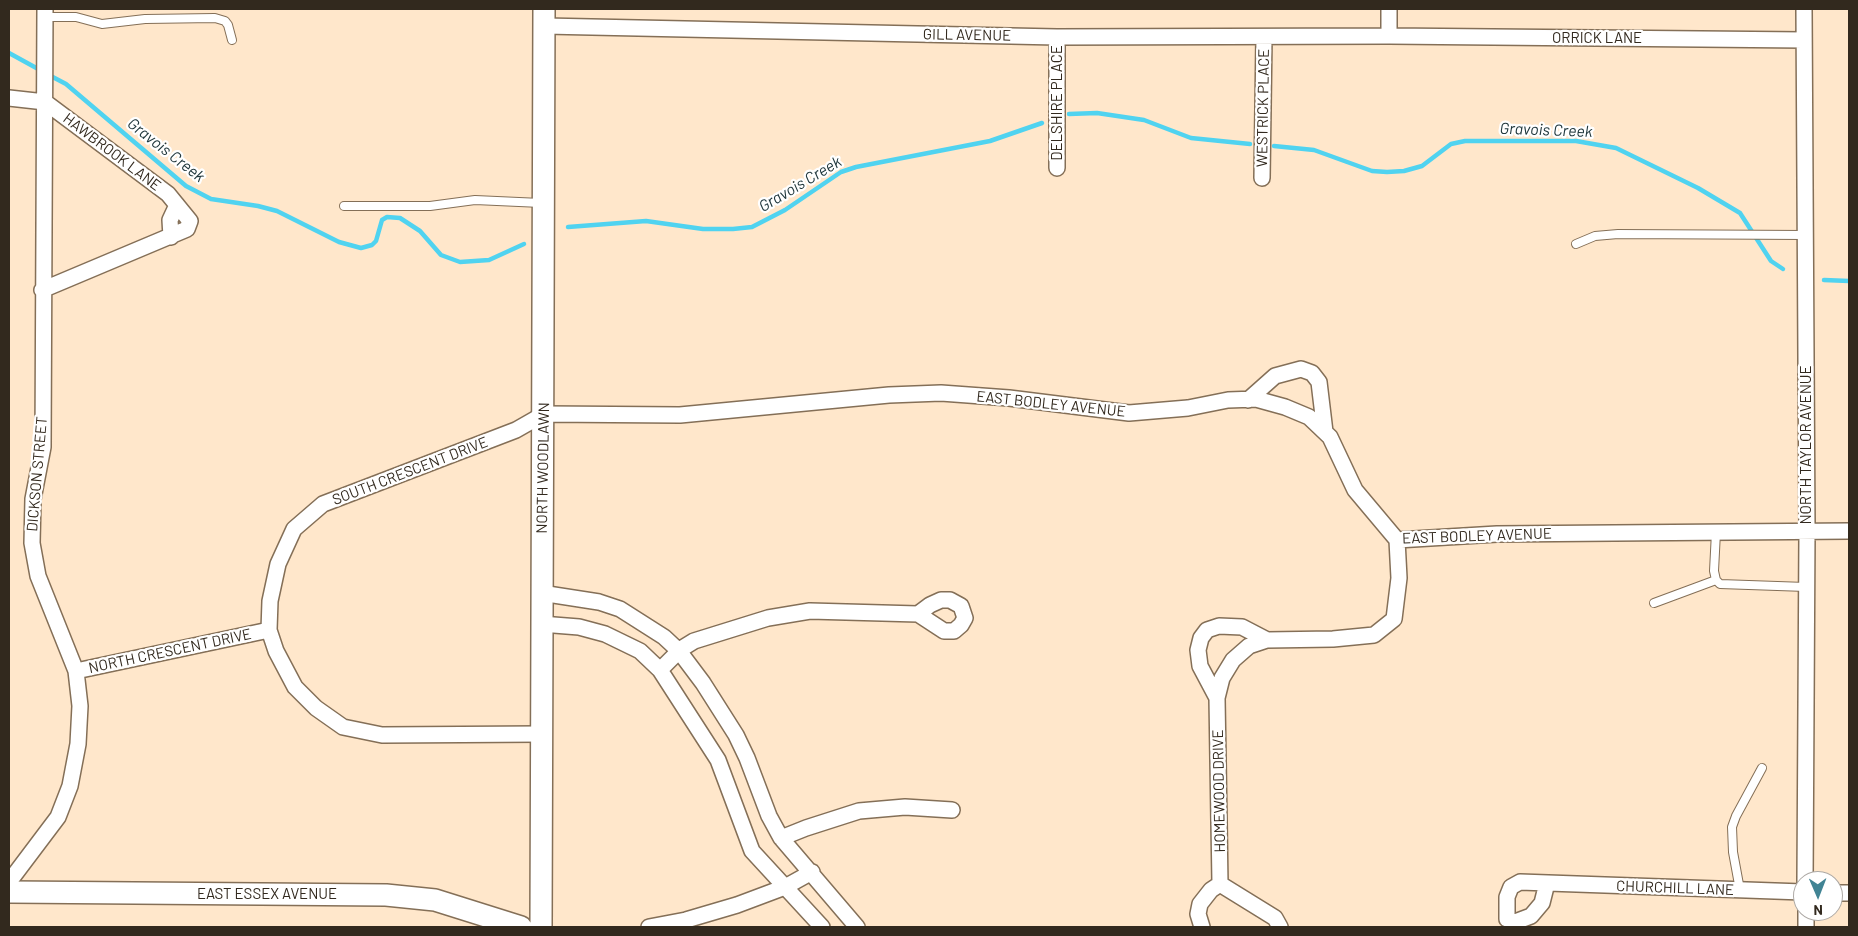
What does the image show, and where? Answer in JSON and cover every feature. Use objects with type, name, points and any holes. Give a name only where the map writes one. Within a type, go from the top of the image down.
[{"type":"street","points":[[1389,9],[1389,36]]},
{"type":"street","name":"NORTH TAYLOR AVENUE","points":[[1804,9],[1807,531],[1805,871]]},
{"type":"street","name":"DICKSON STREET","points":[[9,882],[58,817],[70,786],[78,744],[80,706],[76,671],[38,576],[32,543],[33,499],[43,447],[42,290],[45,13]]},
{"type":"street","name":"GILL AVENUE","points":[[545,17],[1057,37],[1389,36]]},
{"type":"street","name":"NORTH WOODLAWN","points":[[540,927],[545,17]]},
{"type":"street","name":"ORRICK LANE","points":[[1389,36],[1804,40]]},
{"type":"street","name":"DELSHIRE PLACE","points":[[1057,37],[1057,168]]},
{"type":"street","name":"WESTRICK PLACE","points":[[1262,178],[1264,37]]},
{"type":"street","points":[[9,98],[45,102]]},
{"type":"street","name":"HAWBROOK LANE","points":[[42,290],[171,237],[187,229],[190,221],[168,194],[45,102]]},
{"type":"street","points":[[1248,400],[1275,376],[1301,369],[1312,373],[1319,382],[1325,432]]},
{"type":"street","name":"EAST BODLEY AVENUE","points":[[544,414],[680,415],[889,395],[941,393],[1009,398],[1129,414],[1256,399],[1285,407],[1309,417],[1325,432],[1330,437],[1355,490],[1397,540],[1497,534],[1849,531]]},
{"type":"street","name":"SOUTH CRESCENT DRIVE","points":[[269,630],[270,601],[278,564],[294,529],[323,504],[516,430],[544,414]]},
{"type":"street","name":"HOMEWOOD DRIVE","points":[[1220,884],[1217,698],[1222,678],[1233,660],[1249,646],[1267,640],[1333,640],[1374,634],[1394,619],[1399,578],[1397,540]]},
{"type":"street","points":[[541,593],[590,600],[620,609],[664,637],[679,651],[703,683],[736,735],[747,758],[769,816],[781,838],[857,927]]},
{"type":"street","points":[[660,670],[679,651],[694,641],[732,627],[768,618],[810,611],[918,614]]},
{"type":"street","points":[[541,624],[579,627],[605,634],[640,651],[660,670],[718,760],[752,851],[763,866],[822,927]]},
{"type":"street","name":"HOMEWOOD DRIVE","points":[[1217,698],[1200,666],[1198,650],[1201,638],[1206,630],[1219,626],[1242,627],[1267,640]]},
{"type":"street","name":"NORTH CRESCENT DRIVE","points":[[76,671],[269,630],[276,651],[295,687],[316,708],[343,726],[382,735],[541,734]]},
{"type":"street","points":[[781,838],[859,811],[905,807],[952,810]]},
{"type":"street","points":[[649,927],[686,920],[737,905],[785,887],[812,872]]},
{"type":"street","name":"CHURCHILL LANE","points":[[1547,883],[1793,892]]},
{"type":"street","points":[[1202,927],[1198,914],[1200,904],[1211,890],[1220,884],[1275,918],[1280,927]]},
{"type":"street","name":"EAST ESSEX AVENUE","points":[[9,892],[386,895],[435,900],[521,927]]},
{"type":"lane","points":[[45,13],[76,17],[102,24],[145,19],[215,18],[225,21],[232,40]]},
{"type":"lane","points":[[344,206],[430,206],[475,200],[545,203]]},
{"type":"lane","points":[[1576,244],[1595,236],[1618,234],[1806,235]]},
{"type":"lane","points":[[1716,532],[1716,580],[1720,584],[1733,586],[1806,587]]},
{"type":"lane","points":[[1654,602],[1716,580]]},
{"type":"lane","points":[[1740,890],[1733,852],[1732,827],[1762,768]]},
{"type":"waterway","name":"Gravois Creek","points":[[9,53],[40,70]]},
{"type":"waterway","name":"Gravois Creek","points":[[47,74],[66,84],[186,186],[211,199],[258,206],[277,211],[339,242],[361,248],[372,245],[376,241],[382,220],[387,217],[400,218],[420,231],[441,255],[460,262],[489,260],[524,244]]},
{"type":"waterway","name":"Gravois Creek","points":[[1069,114],[1097,113],[1144,120],[1191,138],[1250,144]]},
{"type":"waterway","name":"Gravois Creek","points":[[568,227],[646,221],[703,229],[752,227],[785,210],[841,172],[856,167],[990,141],[1042,123]]},
{"type":"waterway","name":"Gravois Creek","points":[[1274,146],[1314,150],[1372,171],[1387,172],[1404,171],[1422,166],[1451,144],[1465,141],[1576,141],[1616,148],[1698,188],[1740,213],[1771,261],[1783,269]]},
{"type":"waterway","name":"Gravois Creek","points":[[1824,280],[1849,281]]}]
